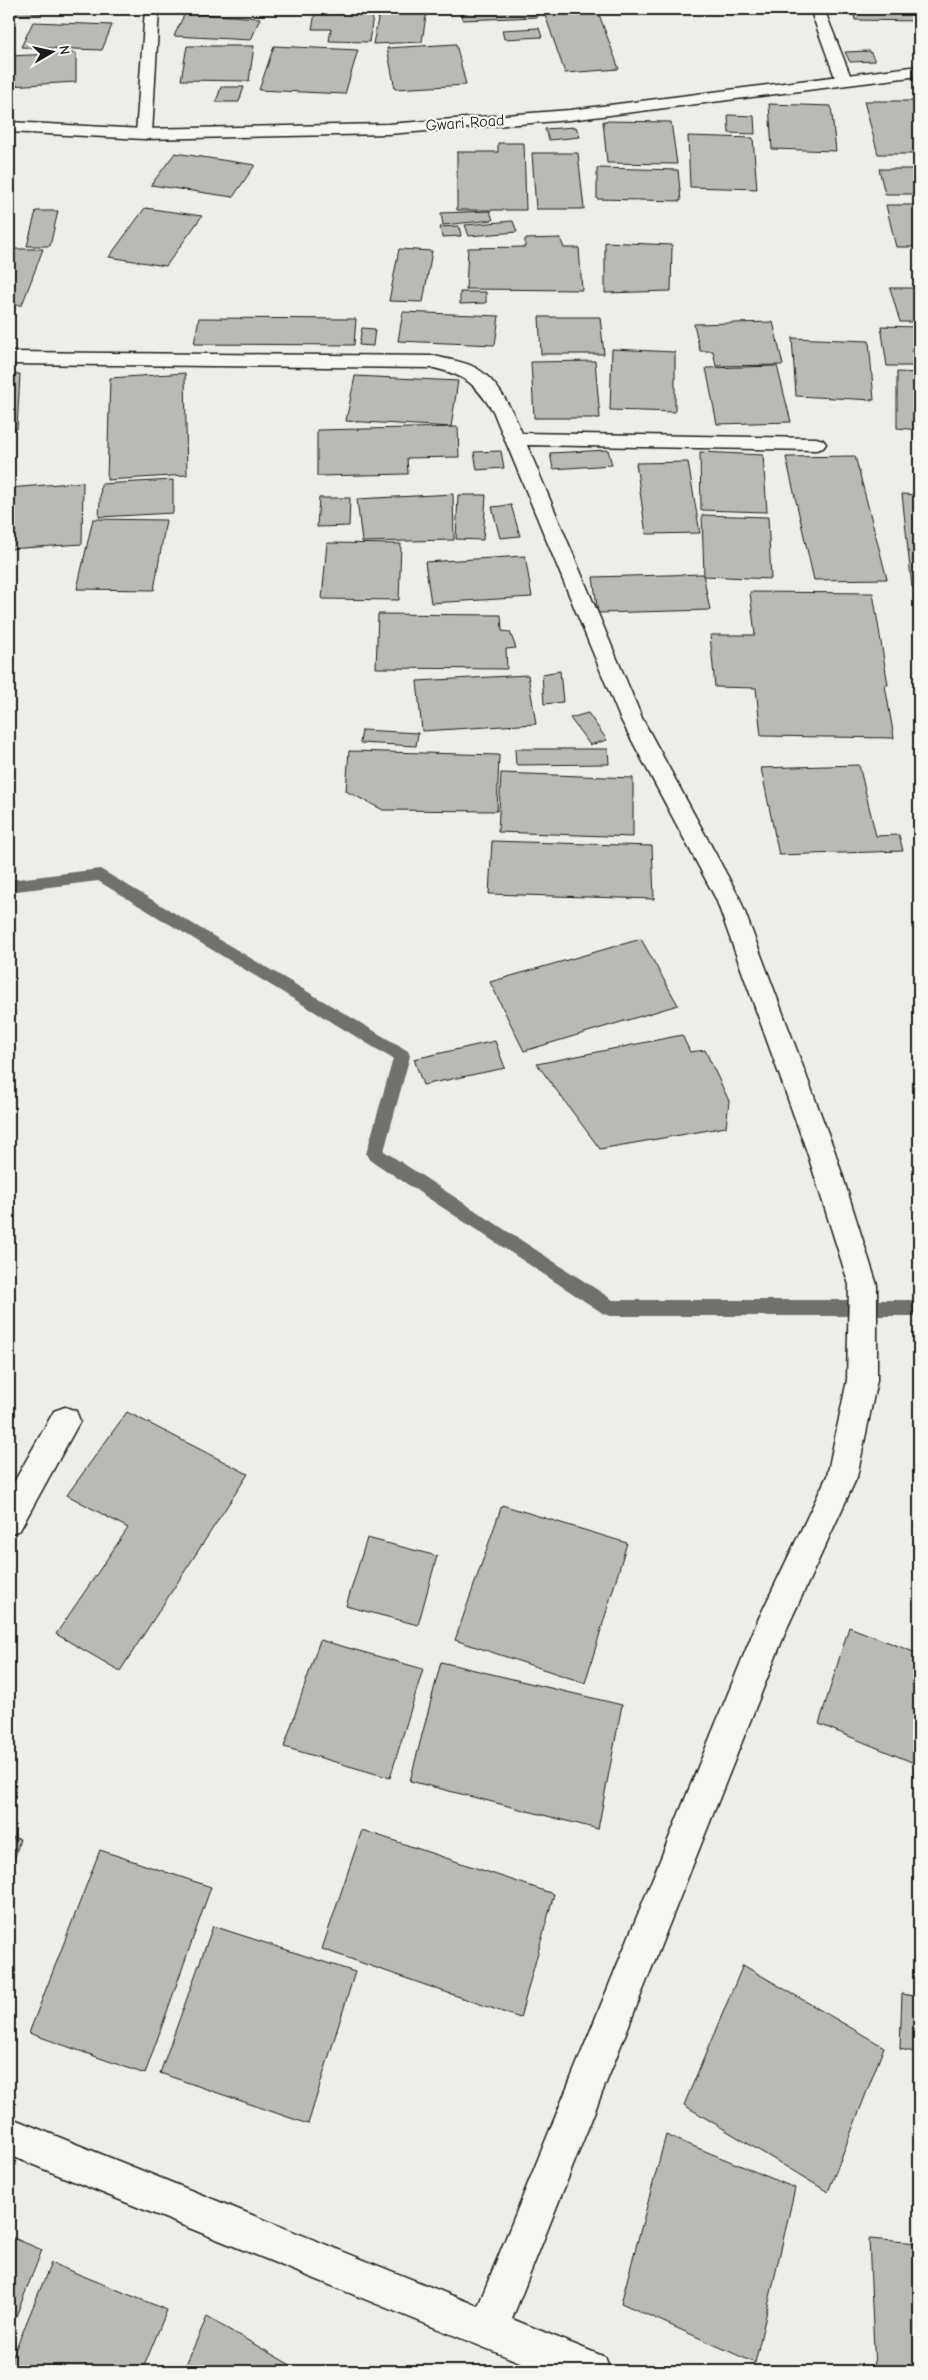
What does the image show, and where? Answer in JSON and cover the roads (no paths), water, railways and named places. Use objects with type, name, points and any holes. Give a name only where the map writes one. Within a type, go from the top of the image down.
[{"type":"street","points":[[144,134],[152,9]]},
{"type":"street","points":[[817,9],[844,80]]},
{"type":"street","name":"Gwari Road","points":[[9,127],[144,134],[388,129],[570,115],[919,71]]},
{"type":"street","points":[[9,358],[434,362],[466,370],[486,386],[503,411],[631,718],[728,899],[821,1152],[863,1285],[862,1380],[842,1477],[774,1620],[488,2330]]},
{"type":"street","points":[[515,439],[816,444]]},
{"type":"street","points":[[9,1520],[65,1421]]},
{"type":"street","points":[[9,2136],[591,2371]]},
{"type":"waterway","points":[[9,886],[100,875],[402,1056],[375,1154],[610,1308],[919,1308]]}]
